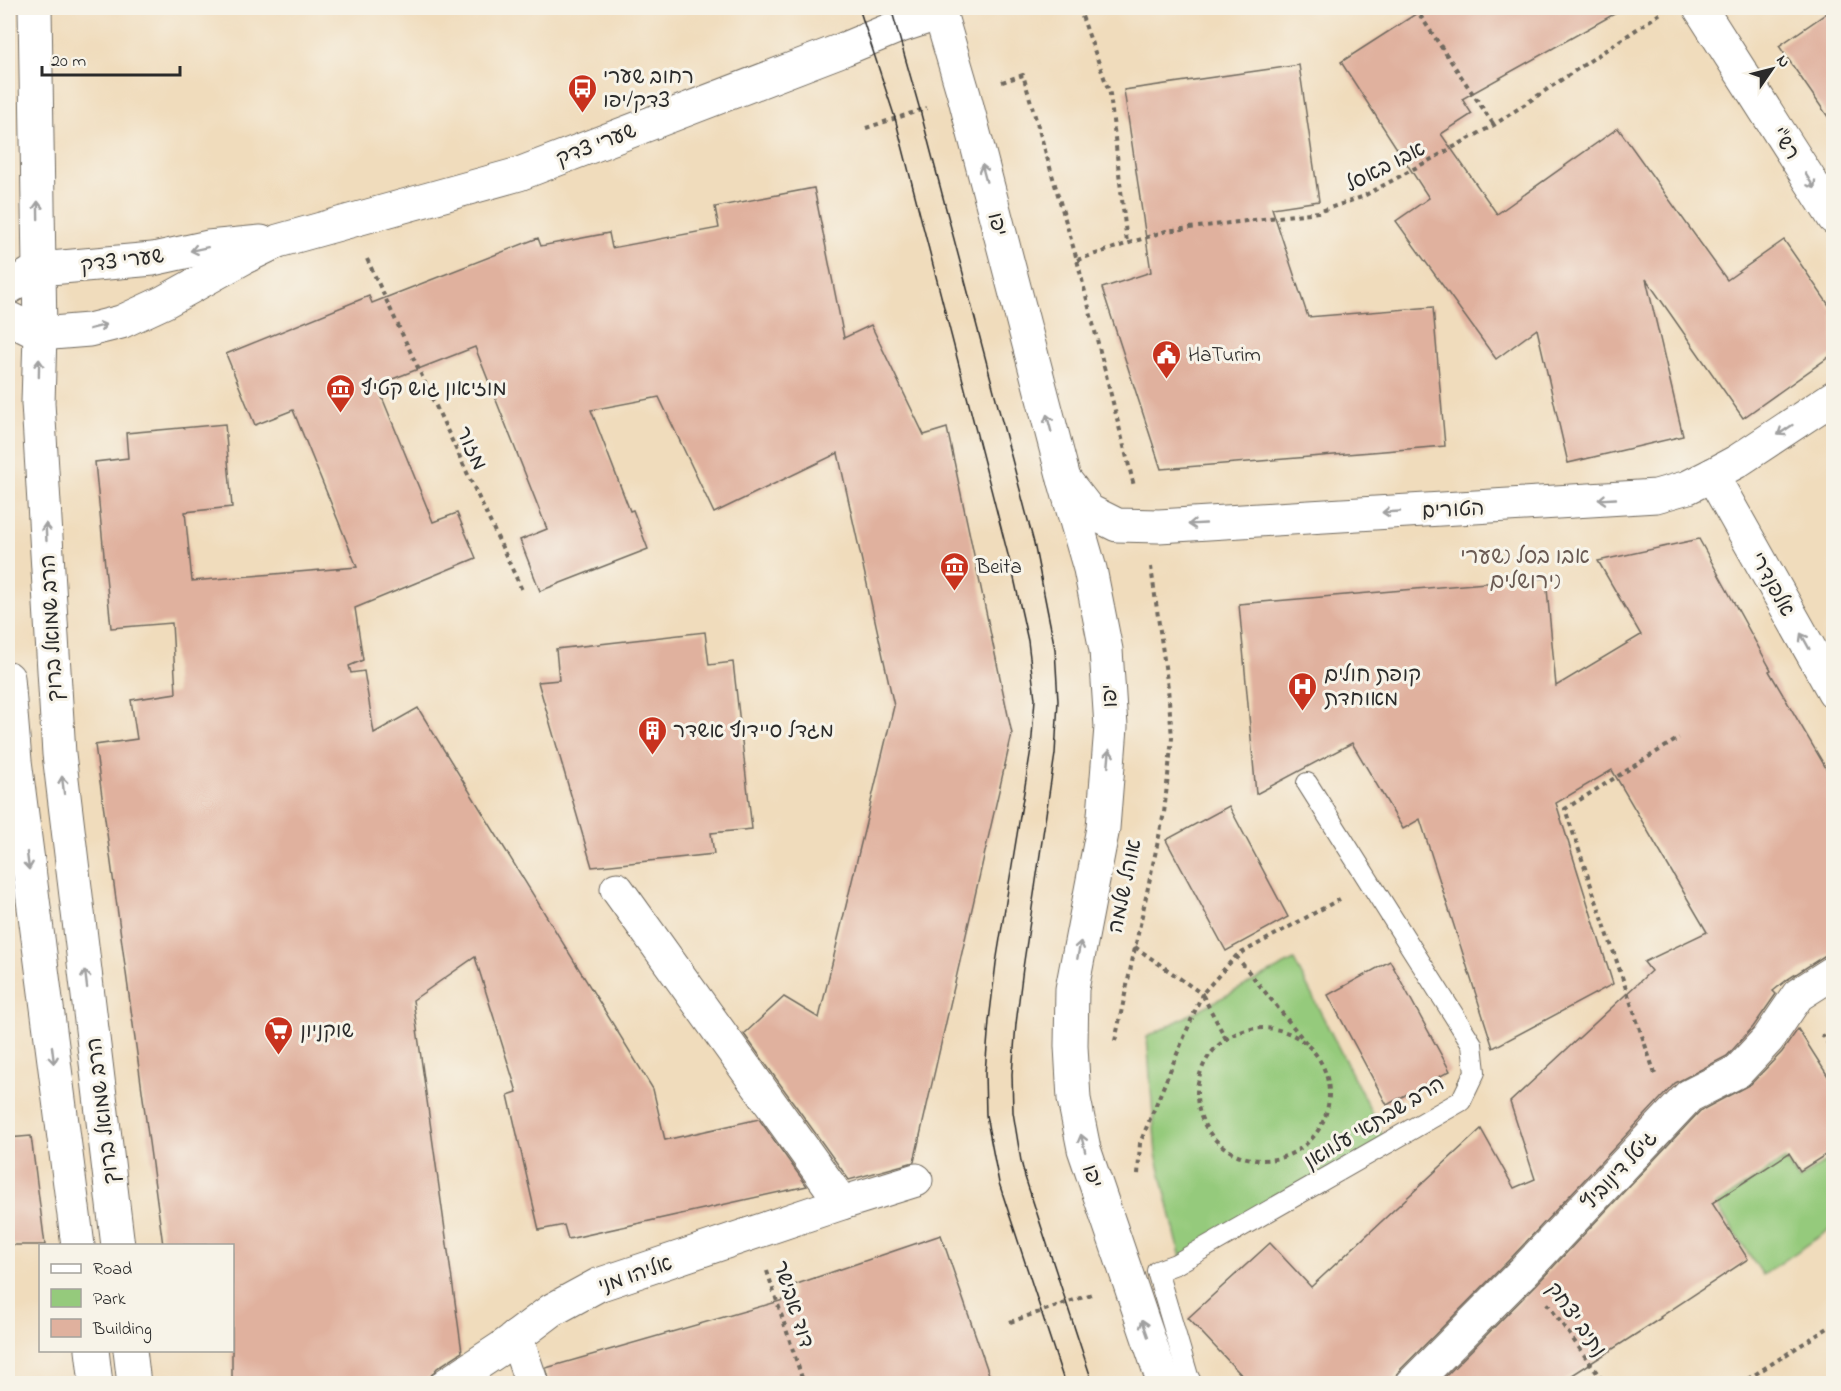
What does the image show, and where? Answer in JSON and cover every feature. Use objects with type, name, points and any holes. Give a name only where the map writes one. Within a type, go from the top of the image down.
[{"type":"street","name":"הרב שמואל ברוך","points":[[35,8],[40,334],[38,403],[59,754],[118,1244]]},
{"type":"street","name":"רש\"י","points":[[1700,8],[1833,218]]},
{"type":"street","name":"שערי צדק","points":[[40,334],[89,330],[121,322],[165,302],[278,241],[519,174],[940,9]]},
{"type":"street","name":"יפו","points":[[940,9],[1089,569],[1106,650],[1111,727],[1103,828],[1072,989],[1071,1046],[1074,1099],[1084,1149],[1164,1383]]},
{"type":"street","name":"שערי צדק","points":[[8,288],[39,269],[153,259],[208,247],[278,241]]},
{"type":"street","points":[[8,318],[40,334]]},
{"type":"street","name":"הטורים","points":[[1064,479],[1089,511],[1117,525],[1145,527],[1656,496],[1688,487],[1713,475],[1833,397]]},
{"type":"street","name":"אלפנדרי","points":[[1713,475],[1833,692]]},
{"type":"street","name":"הרב שמואל ברוך","points":[[8,678],[15,761],[78,1244]]},
{"type":"street","points":[[617,889],[842,1203]]},
{"type":"street","name":"גיטל דינוביץ","points":[[1412,1383],[1524,1271],[1689,1096],[1738,1071],[1768,1038],[1798,995],[1833,972]]},
{"type":"street","name":"אליהו מני","points":[[447,1383],[552,1310],[598,1285],[916,1180]]},
{"type":"street","points":[[516,1337],[532,1383]]},
{"type":"street","points":[[92,1352],[96,1383]]},
{"type":"street","points":[[130,1352],[134,1383]]},
{"type":"lane","name":"הרב שבתאי עלוואן","points":[[1192,1383],[1157,1271],[1176,1264],[1461,1101],[1475,1072],[1472,1044],[1307,783]]},
{"type":"path","points":[[1079,8],[1110,94],[1127,243]]},
{"type":"path","points":[[1415,8],[1494,125]]},
{"type":"path","name":"אבו באסל","points":[[1077,260],[1166,231],[1318,212],[1362,197],[1494,125],[1669,8]]},
{"type":"path","name":"מזור","points":[[349,220],[522,590]]},
{"type":"path","name":"אוהל שלמה","points":[[1145,527],[1168,688],[1172,738],[1164,813],[1135,947],[1202,994]]},
{"type":"path","points":[[1669,1117],[1565,809],[1679,738]]},
{"type":"path","points":[[1138,1179],[1140,1143],[1202,994],[1236,956],[1370,883]]},
{"type":"path","points":[[1236,956],[1312,1049],[1324,1068],[1329,1091],[1326,1114],[1316,1134],[1299,1150],[1278,1159],[1252,1160],[1230,1152],[1213,1137],[1201,1117],[1197,1099],[1199,1076],[1209,1055],[1226,1039],[1248,1029],[1271,1028],[1293,1035],[1312,1049]]},
{"type":"path","points":[[1202,994],[1226,1039]]},
{"type":"path","name":"דוד אבישר","points":[[755,1233],[804,1383]]},
{"type":"path","name":"נתיב יצחק","points":[[1524,1271],[1605,1383]]},
{"type":"path","points":[[1740,1383],[1833,1324]]},
{"type":"green space","points":[[1294,960],[1386,1141],[1181,1258],[1156,1154],[1147,1037]]},
{"type":"green space","points":[[1833,1156],[1833,1229],[1763,1275],[1716,1205],[1785,1159],[1799,1180]]},
{"type":"building","points":[[1425,8],[1625,8],[1462,99],[1472,114],[1441,134],[1497,214],[1618,128],[1727,280],[1784,240],[1833,311],[1833,354],[1743,418],[1646,279],[1683,436],[1568,463],[1537,329],[1496,359],[1396,221],[1429,198],[1341,62]]},
{"type":"building","points":[[1833,9],[1833,124],[1779,46]]},
{"type":"building","points":[[1299,65],[1319,201],[1272,208],[1308,317],[1433,307],[1445,446],[1161,469],[1102,288],[1151,272],[1124,90]]},
{"type":"building","points":[[814,188],[844,338],[871,325],[924,435],[947,428],[1012,734],[914,1162],[849,1180],[744,1034],[784,997],[819,1018],[894,706],[838,453],[714,513],[659,397],[591,410],[630,511],[633,510],[648,549],[540,591],[520,540],[547,529],[475,347],[377,385],[433,522],[457,513],[476,558],[355,608],[363,660],[349,666],[351,673],[364,671],[374,733],[418,708],[653,1089],[665,1140],[759,1119],[807,1186],[568,1239],[564,1225],[539,1230],[508,1095],[517,1092],[475,957],[413,1000],[462,1352],[437,1368],[430,1377],[420,1383],[232,1383],[234,1244],[163,1244],[95,745],[137,739],[131,700],[176,693],[172,623],[111,628],[95,462],[128,458],[126,433],[225,424],[232,507],[185,512],[192,581],[357,567],[293,410],[255,425],[226,354],[369,296],[372,303],[538,238],[541,246],[609,233],[612,248],[719,228],[715,207]]},
{"type":"building","points":[[1699,539],[1771,670],[1769,671],[1833,780],[1833,953],[1824,956],[1773,991],[1776,994],[1753,1027],[1727,1056],[1675,1083],[1511,1258],[1399,1371],[1394,1383],[1249,1383],[1188,1318],[1270,1243],[1311,1287],[1481,1129],[1514,1188],[1535,1179],[1510,1102],[1651,971],[1644,962],[1707,932],[1612,770],[1556,803],[1613,984],[1493,1048],[1420,819],[1403,829],[1352,743],[1256,794],[1239,604],[1546,578],[1556,686],[1641,635],[1598,561]]},
{"type":"building","name":"מגדל סיידוף אשדר","points":[[705,632],[709,665],[733,662],[752,829],[711,833],[714,854],[592,867],[538,682],[559,680],[556,649]]},
{"type":"building","points":[[1229,806],[1288,917],[1226,951],[1166,840]]},
{"type":"building","points":[[1390,961],[1450,1071],[1387,1105],[1328,995]]},
{"type":"building","points":[[1798,1029],[1833,1084],[1833,1150],[1800,1171],[1789,1153],[1712,1203],[1748,1259],[1560,1383],[1439,1383],[1537,1284],[1700,1111],[1751,1084],[1782,1052]]},
{"type":"building","points":[[31,1136],[45,1244],[8,1245],[8,1138]]},
{"type":"building","points":[[941,1235],[992,1383],[550,1383],[546,1368],[794,1297],[791,1286]]},
{"type":"tram line","points":[[859,8],[895,118],[1014,578],[1028,641],[1035,699],[1031,749],[996,963],[985,1073],[986,1115],[999,1183],[1065,1384]]},
{"type":"tram line","points":[[891,8],[1034,543],[1055,649],[1058,701],[1055,754],[1016,1024],[1012,1074],[1013,1112],[1025,1177],[1093,1384]]},
{"type":"place","name":"רחוב שערי צדק/יפו","points":[[582,114]]},
{"type":"place","name":"HaTurim","points":[[1167,380]]},
{"type":"place","name":"מוזיאון גוש קטיף","points":[[340,414]]},
{"type":"place","name":"Beita","points":[[955,592]]},
{"type":"place","name":"קופת חולים מאוחדת","points":[[1303,712]]},
{"type":"place","name":"מגדל סיידוף אשדר","points":[[652,756]]},
{"type":"place","name":"שוקניון","points":[[279,1056]]},
{"type":"district","name":"אבו בסל (שערי ירושלים)","points":[[1525,568]]}]
